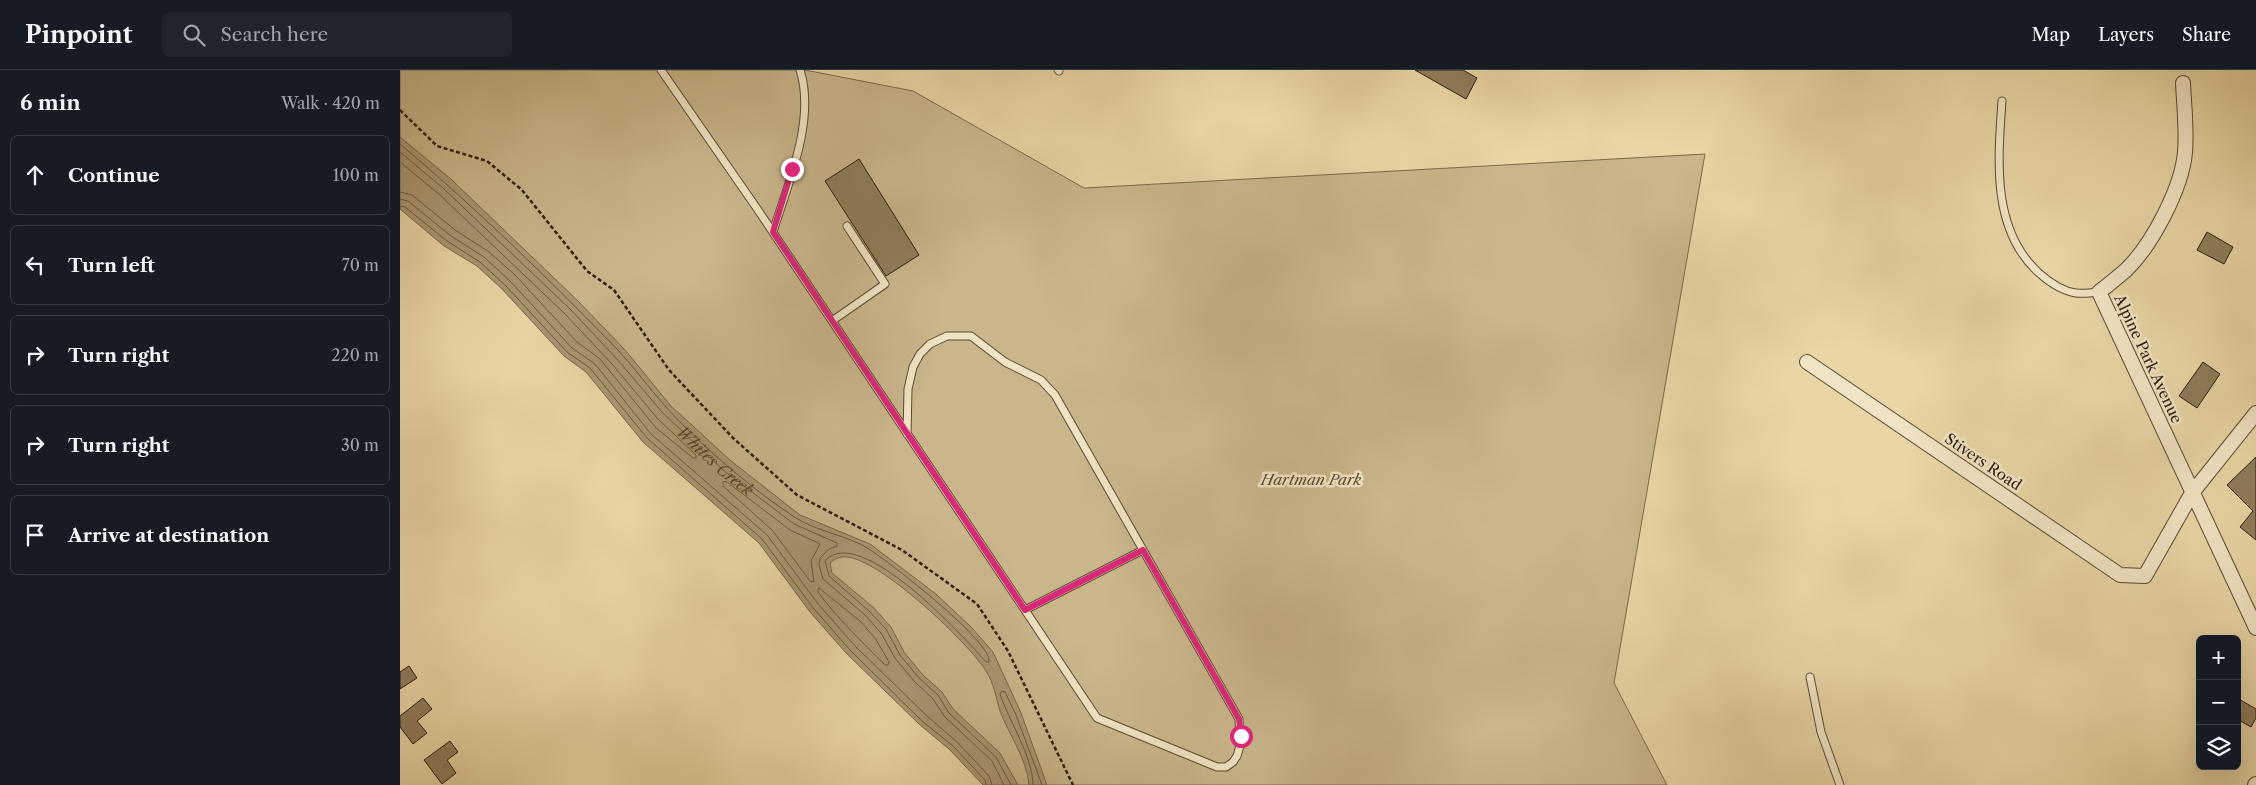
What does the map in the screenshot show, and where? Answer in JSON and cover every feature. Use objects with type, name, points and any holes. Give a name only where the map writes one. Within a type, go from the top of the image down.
[{"type":"street","name":"Alpine Park Avenue","points":[[2183,83],[2185,151],[2180,181],[2174,198],[2148,240],[2127,269],[2099,292],[2256,628]]},
{"type":"street","name":"Stivers Road","points":[[1806,362],[2120,575],[2145,576],[2192,493]]},
{"type":"street","points":[[2192,493],[2256,413]]},
{"type":"lane","points":[[661,70],[773,232],[907,434],[1097,718],[1205,764],[1226,767],[1233,762],[1240,746],[1239,719],[1054,395],[1041,380],[1005,362],[971,336],[947,336],[930,344],[920,354],[913,367],[908,389],[907,434]]},
{"type":"lane","points":[[773,232],[792,169],[806,112],[803,80],[800,70]]},
{"type":"lane","points":[[2002,101],[1998,162],[2005,219],[2024,260],[2050,283],[2075,293],[2099,292]]},
{"type":"lane","points":[[832,321],[885,284],[847,226]]},
{"type":"lane","points":[[1025,610],[1143,550]]},
{"type":"lane","points":[[1810,677],[1821,732],[1840,785]]},
{"type":"path","points":[[400,110],[437,146],[488,161],[522,190],[587,271],[614,290],[669,370],[733,438],[796,495],[902,550],[977,604],[1008,651],[1073,785]]},
{"type":"green space","name":"Hartman Park","points":[[400,70],[805,70],[913,91],[1084,188],[1705,154],[1614,683],[1667,785],[1012,785],[400,175]]},
{"type":"water","name":"Whites Creek","points":[[400,137],[452,180],[578,301],[626,351],[670,405],[731,461],[800,515],[870,544],[936,594],[971,627],[993,652],[1021,713],[1047,785],[1029,785],[1025,766],[1000,711],[989,676],[961,641],[922,604],[881,572],[862,562],[845,557],[838,558],[830,563],[832,573],[873,607],[891,627],[904,652],[923,675],[942,692],[953,709],[1000,753],[1018,785],[983,785],[949,749],[919,724],[847,654],[810,612],[759,543],[643,442],[586,372],[564,356],[502,289],[477,266],[444,246],[400,209]]},
{"type":"building","points":[[1415,70],[1463,70],[1477,78],[1466,99]]},
{"type":"building","points":[[859,159],[919,255],[886,276],[825,181]]},
{"type":"building","points":[[2207,232],[2233,247],[2224,264],[2197,250]]},
{"type":"building","points":[[2203,362],[2220,374],[2197,408],[2179,396]]},
{"type":"building","points":[[2256,457],[2256,540],[2240,527],[2253,511],[2227,485]]},
{"type":"building","points":[[409,666],[417,678],[400,689],[400,672]]},
{"type":"building","points":[[423,698],[432,709],[417,721],[427,733],[413,744],[400,727],[400,716]]},
{"type":"building","points":[[2241,700],[2256,709],[2256,718],[2251,727],[2241,721]]},
{"type":"building","points":[[450,741],[458,752],[447,760],[456,773],[442,784],[424,760]]},
{"type":"route","points":[[792,169],[773,232],[1025,610],[1143,550],[1239,719],[1241,736]]}]
